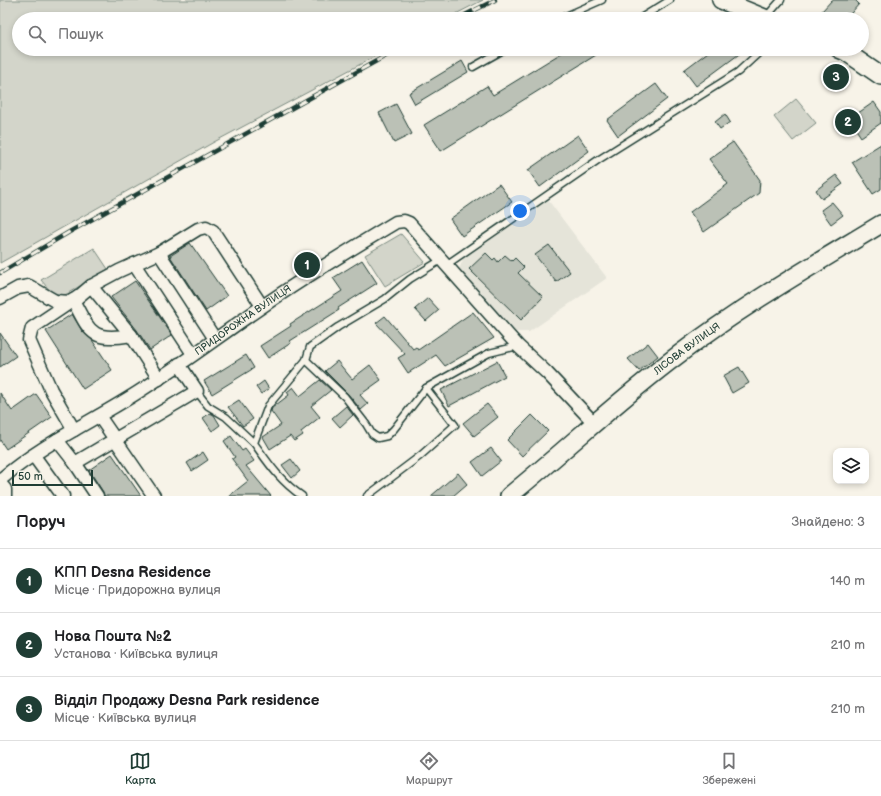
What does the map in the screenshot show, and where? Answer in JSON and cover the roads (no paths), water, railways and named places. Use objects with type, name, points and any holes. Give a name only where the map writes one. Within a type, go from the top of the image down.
[{"type":"main road","points":[[721,0],[749,12]]},
{"type":"main road","points":[[852,56],[881,76]]},
{"type":"main road","name":"ЛІСОВА ВУЛИЦЯ","points":[[509,496],[595,424],[630,392],[679,354],[730,317],[795,275],[881,224]]},
{"type":"street","name":"ПРИДОРОЖНА ВУЛИЦЯ","points":[[0,480],[57,440],[159,379],[262,306],[315,271],[396,222],[404,221],[409,223],[518,346],[595,424]]},
{"type":"street","points":[[74,430],[51,390],[29,340],[32,328],[72,301],[91,286],[159,253],[198,229],[206,228],[212,231],[262,306]]},
{"type":"street","points":[[159,253],[215,339]]},
{"type":"street","points":[[134,264],[193,354]]},
{"type":"street","points":[[0,298],[18,288],[30,286],[55,301],[72,301]]},
{"type":"street","points":[[91,286],[131,335],[159,379]]},
{"type":"street","points":[[72,301],[87,326],[95,334],[103,338],[131,335]]},
{"type":"street","points":[[75,463],[197,391],[179,364]]},
{"type":"street","points":[[99,416],[154,496]]},
{"type":"street","points":[[57,440],[75,463],[97,496]]},
{"type":"street","points":[[34,456],[63,496]]},
{"type":"street","points":[[0,483],[5,489],[5,496]]},
{"type":"lane","points":[[572,12],[588,3],[602,0]]},
{"type":"lane","points":[[650,12],[670,0]]},
{"type":"lane","points":[[771,12],[780,0]]},
{"type":"lane","points":[[473,67],[493,56]]},
{"type":"lane","points":[[254,443],[268,406],[306,360],[310,347],[338,326],[385,298],[410,279],[444,262],[598,160],[738,72],[755,56]]},
{"type":"lane","points":[[306,360],[344,397],[366,424],[372,434],[378,438],[387,436],[394,429],[426,388],[489,353],[518,346]]},
{"type":"lane","points":[[367,496],[420,456],[455,425],[426,388]]},
{"type":"lane","points":[[201,397],[208,406],[226,417],[254,443],[280,479],[302,496]]},
{"type":"railway","points":[[471,12],[495,0]]},
{"type":"railway","points":[[0,273],[71,231],[385,56]]},
{"type":"place","name":"Відділ Продажу Desna Park residence","points":[[836,77]]},
{"type":"place","name":"Нова Пошта №2","points":[[848,122]]},
{"type":"place","name":"КПП Desna Residence","points":[[307,265]]}]
